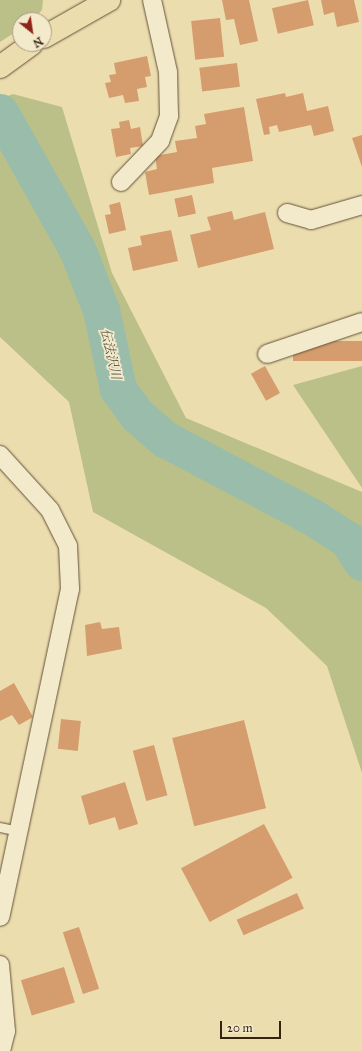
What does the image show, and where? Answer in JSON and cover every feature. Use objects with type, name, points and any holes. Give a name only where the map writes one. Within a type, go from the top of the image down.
[{"type":"main road","points":[[52,32],[109,0]]},
{"type":"main road","points":[[0,67],[21,52]]},
{"type":"street","points":[[121,182],[160,141],[169,116],[168,72],[152,0]]},
{"type":"street","points":[[287,213],[311,220],[362,205]]},
{"type":"street","points":[[267,354],[362,322]]},
{"type":"street","points":[[0,455],[50,510],[68,546],[70,582],[0,917]]},
{"type":"street","points":[[0,965],[6,1031],[1,1051]]},
{"type":"lane","points":[[0,826],[19,830]]},
{"type":"green space","points":[[0,0],[43,0],[42,10],[40,12],[12,12],[12,34],[0,42]]},
{"type":"green space","points":[[13,94],[62,107],[112,273],[186,418],[362,492],[362,773],[327,666],[266,608],[93,512],[69,402],[0,337],[0,99]]},
{"type":"green space","points":[[362,366],[362,488],[293,385]]},
{"type":"building","points":[[222,0],[249,0],[258,41],[240,45],[234,19],[226,20]]},
{"type":"building","points":[[308,0],[314,25],[278,34],[272,8]]},
{"type":"building","points":[[321,0],[354,0],[359,22],[337,27],[334,12],[324,15]]},
{"type":"building","points":[[220,18],[224,57],[195,60],[191,21]]},
{"type":"building","points":[[147,56],[151,76],[145,77],[147,87],[137,89],[139,101],[125,103],[123,95],[109,98],[105,83],[111,82],[109,75],[116,74],[114,63]]},
{"type":"building","points":[[237,63],[240,87],[202,91],[199,68]]},
{"type":"building","points":[[285,93],[286,97],[303,93],[307,111],[328,106],[334,131],[314,136],[311,125],[279,132],[277,125],[269,127],[270,134],[264,135],[256,99]]},
{"type":"building","points":[[244,107],[253,161],[212,168],[214,183],[149,195],[145,172],[157,169],[155,156],[177,152],[175,141],[197,138],[195,126],[206,124],[204,114]]},
{"type":"building","points":[[129,120],[131,129],[140,127],[143,146],[130,148],[131,154],[116,157],[111,129],[120,128],[119,122]]},
{"type":"building","points":[[362,135],[362,167],[352,138]]},
{"type":"building","points":[[192,195],[196,214],[178,217],[174,199]]},
{"type":"building","points":[[120,202],[126,230],[109,234],[105,215],[111,214],[109,205]]},
{"type":"building","points":[[232,211],[234,220],[265,212],[274,249],[198,268],[190,235],[211,230],[207,217]]},
{"type":"building","points":[[171,230],[178,261],[133,271],[128,248],[142,245],[140,236]]},
{"type":"building","points":[[293,341],[362,341],[362,361],[293,361]]},
{"type":"building","points":[[265,366],[280,393],[266,401],[251,374]]},
{"type":"building","points":[[100,622],[102,629],[119,627],[122,649],[87,656],[85,625]]},
{"type":"building","points":[[14,683],[33,717],[19,725],[12,715],[0,721],[0,691]]},
{"type":"building","points":[[61,719],[81,721],[78,751],[58,749]]},
{"type":"building","points":[[244,720],[266,808],[194,826],[172,738]]},
{"type":"building","points":[[154,745],[167,795],[146,801],[133,751]]},
{"type":"building","points":[[125,782],[138,824],[119,830],[115,817],[89,825],[81,796]]},
{"type":"building","points":[[264,824],[293,878],[210,922],[181,868]]},
{"type":"building","points":[[297,893],[304,909],[244,935],[237,920]]},
{"type":"building","points":[[79,927],[99,989],[83,994],[63,932]]},
{"type":"building","points":[[64,967],[75,1002],[32,1016],[21,980]]},
{"type":"waterway","name":"伝法沢川","points":[[0,112],[77,249],[101,310],[118,389],[137,415],[165,439],[314,518],[348,540],[362,562]]}]
